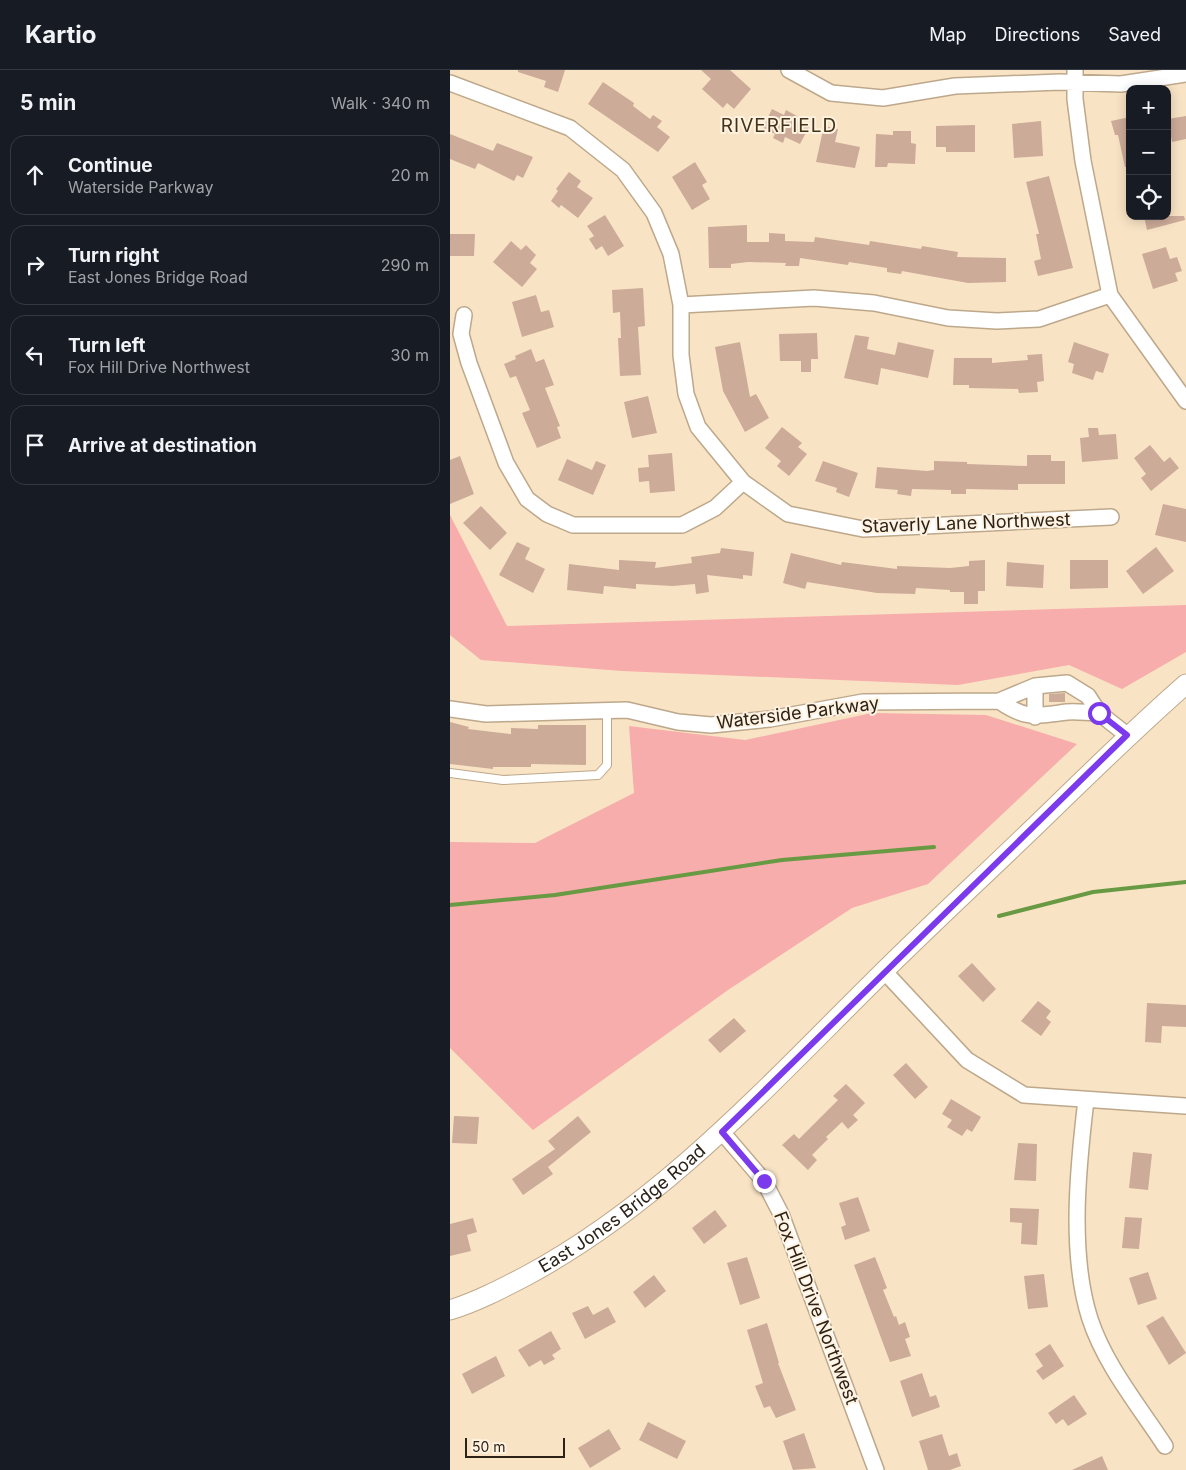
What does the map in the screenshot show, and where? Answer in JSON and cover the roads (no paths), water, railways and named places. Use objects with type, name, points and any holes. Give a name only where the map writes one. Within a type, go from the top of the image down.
[{"type":"street","points":[[789,70],[831,93],[882,98],[955,86],[1075,77],[1121,84],[1186,74]]},
{"type":"street","points":[[1075,77],[1075,99],[1083,161],[1110,295],[1186,401]]},
{"type":"street","name":"Staverly Lane Northwest","points":[[450,83],[570,128],[623,170],[654,213],[670,254],[681,305],[682,355],[689,402],[698,427],[743,482],[788,514],[863,529],[1111,517]]},
{"type":"street","points":[[681,305],[814,298],[874,303],[948,318],[997,321],[1039,319],[1110,295]]},
{"type":"street","points":[[464,315],[461,334],[467,356],[506,463],[527,499],[547,514],[573,525],[682,525],[715,508],[743,482]]},
{"type":"street","name":"Waterside Parkway","points":[[450,708],[486,714],[627,710],[678,722],[711,725],[770,719],[863,702],[999,701],[1035,686],[1067,683],[1088,696],[1099,713],[1127,735]]},
{"type":"street","name":"East Jones Bridge Road","points":[[450,1310],[504,1288],[554,1261],[618,1219],[722,1132],[884,971],[1127,735],[1186,684]]},
{"type":"street","points":[[1035,686],[1035,717]]},
{"type":"street","name":"Waterside Parkway","points":[[999,701],[1014,711],[1035,717],[1069,712],[1099,713]]},
{"type":"street","points":[[884,971],[967,1060],[1024,1095],[1185,1106]]},
{"type":"street","points":[[1086,1100],[1078,1225],[1078,1268],[1090,1320],[1112,1365],[1165,1446]]},
{"type":"street","name":"Fox Hill Drive Northwest","points":[[722,1132],[764,1181],[781,1214],[876,1470]]},
{"type":"lane","points":[[450,773],[503,780],[598,775],[607,765],[607,710]]},
{"type":"waterway","points":[[450,905],[555,895],[782,860],[934,847]]},
{"type":"waterway","points":[[999,916],[1093,892],[1186,882]]},
{"type":"district","name":"RIVERFIELD","points":[[779,125]]}]
